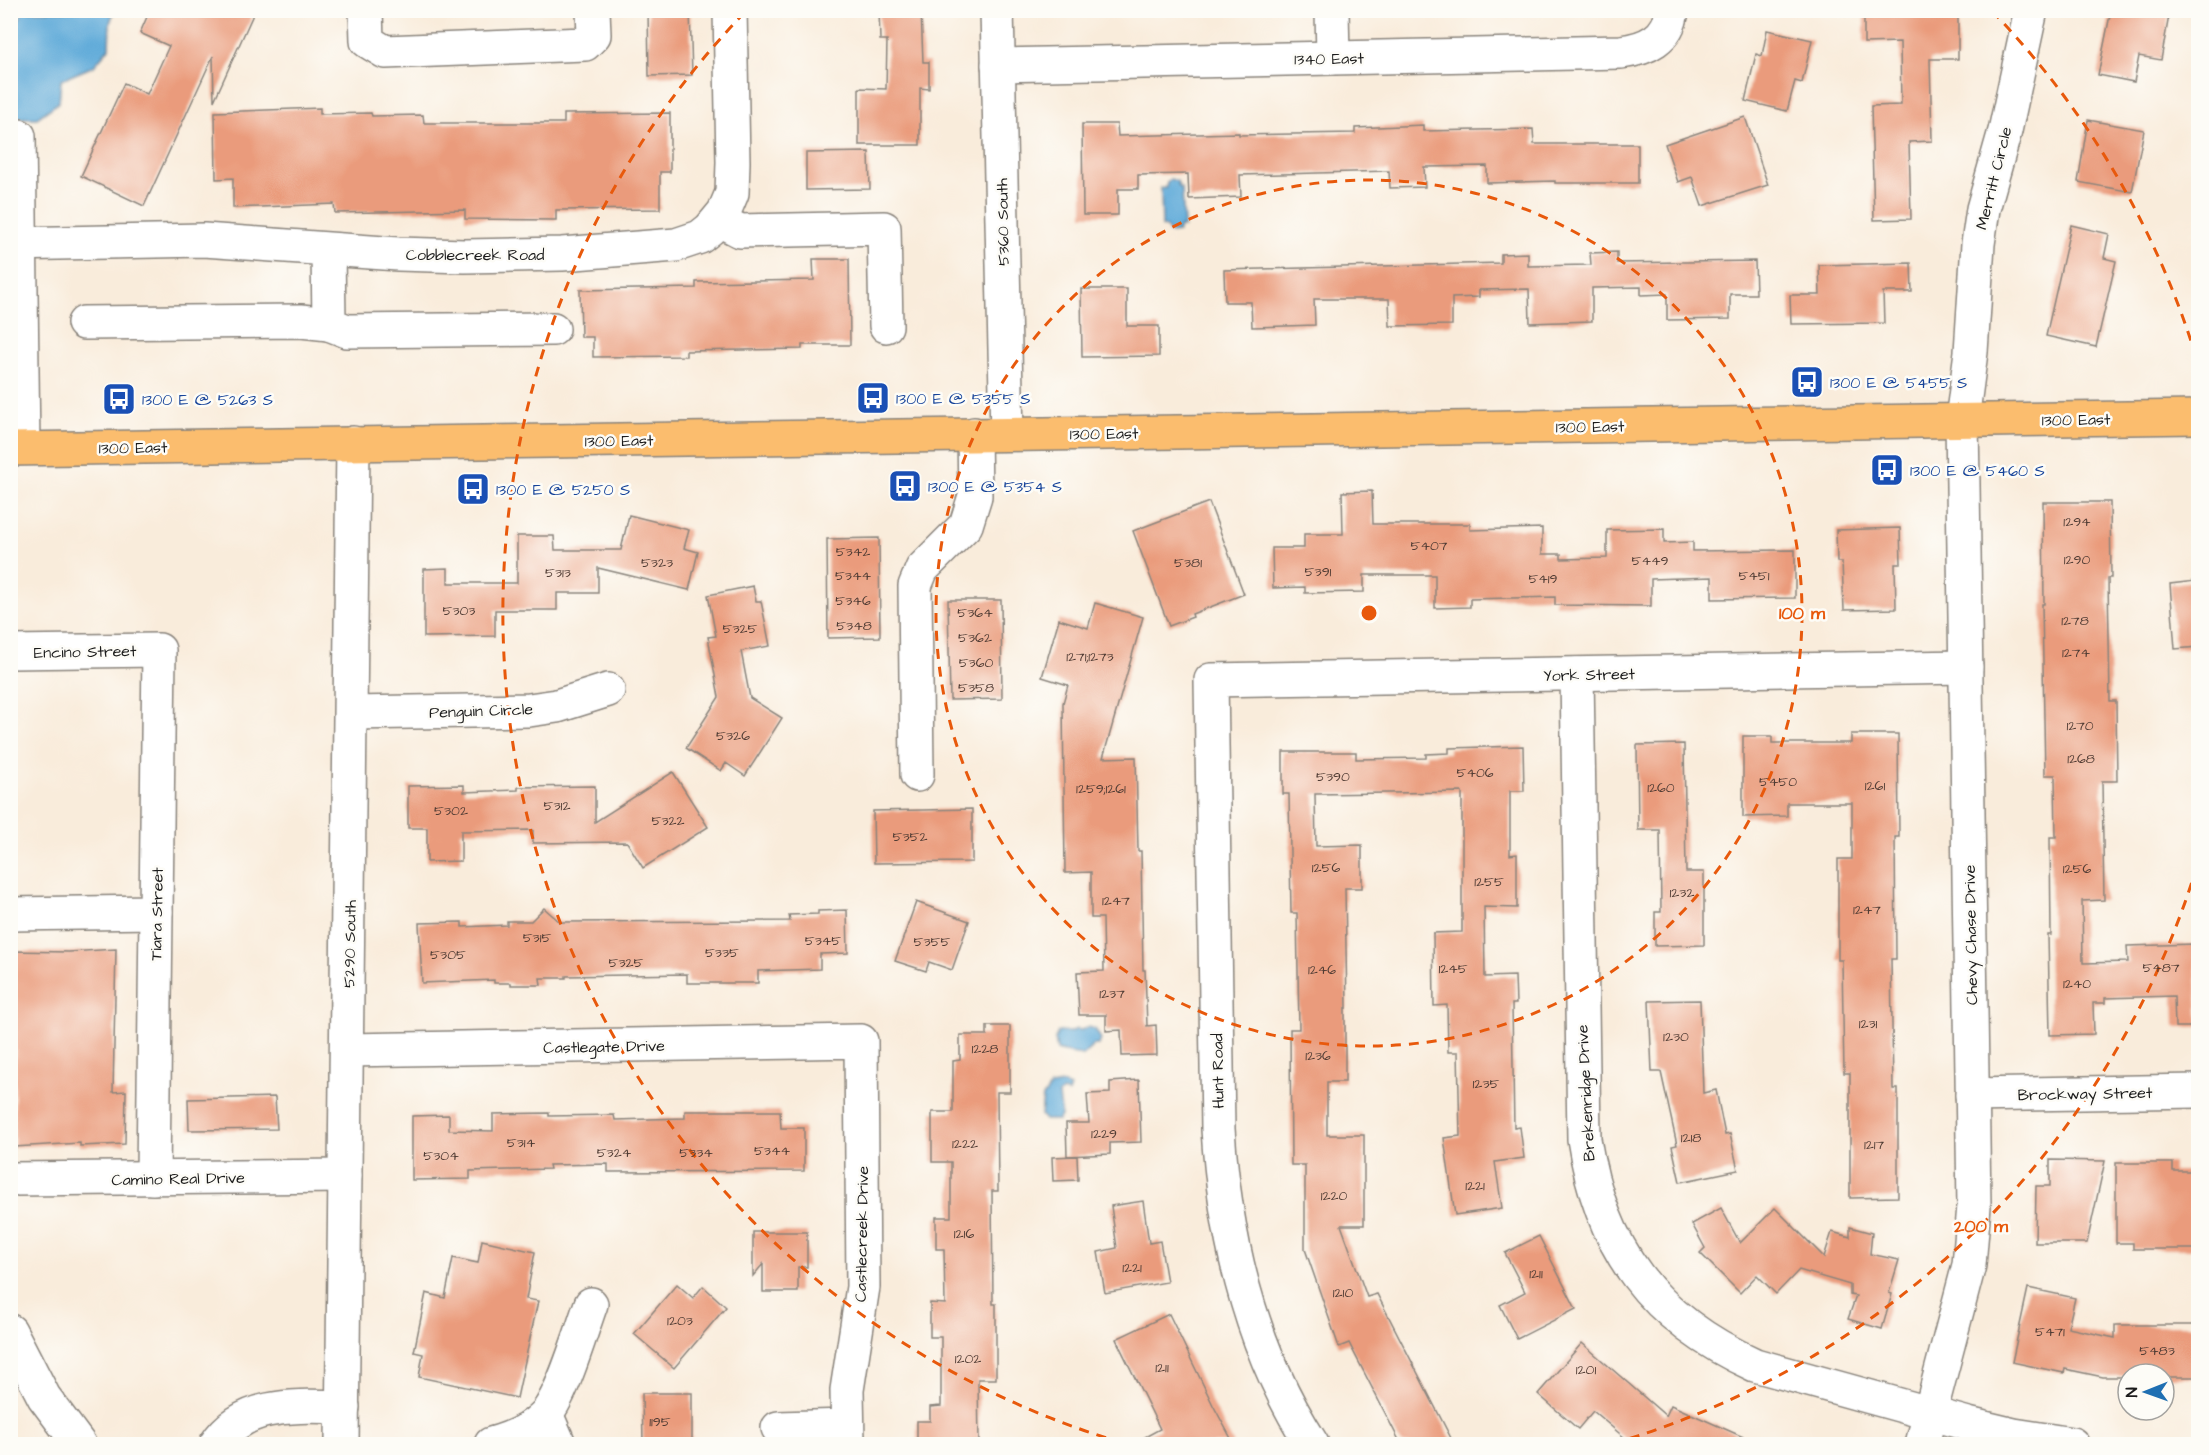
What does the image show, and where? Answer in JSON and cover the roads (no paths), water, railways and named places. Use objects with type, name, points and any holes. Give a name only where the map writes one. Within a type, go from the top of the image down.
[{"type":"main road","name":"1300 East","points":[[17,448],[2199,417]]},
{"type":"street","points":[[366,10],[367,41],[385,52],[585,44],[594,35],[593,10]]},
{"type":"street","name":"Cobblecreek Road","points":[[15,244],[204,240],[328,250],[465,256],[562,254],[676,245],[700,237],[719,220],[728,203],[733,183],[730,10]]},
{"type":"street","name":"5360 South","points":[[997,10],[1007,434]]},
{"type":"street","points":[[1332,10],[1333,58]]},
{"type":"street","name":"1340 East","points":[[998,65],[1621,52],[1646,47],[1657,41],[1666,30],[1672,10]]},
{"type":"street","name":"Merritt Circle","points":[[1962,420],[1971,352],[1978,244],[1983,209],[2005,131],[2031,10]]},
{"type":"street","points":[[17,448],[15,244],[19,136]]},
{"type":"street","points":[[719,220],[740,231],[884,228],[886,326]]},
{"type":"street","points":[[328,250],[328,324]]},
{"type":"street","points":[[84,323],[301,321],[328,324],[347,331],[553,329]]},
{"type":"street","name":"Chevy Chase Drive","points":[[1926,1429],[1963,1290],[1971,1249],[1974,1206],[1962,420]]},
{"type":"street","points":[[917,775],[915,586],[922,568],[966,525],[975,496],[974,434]]},
{"type":"street","name":"5290 South","points":[[342,1444],[353,443]]},
{"type":"street","name":"Encino Street","points":[[10,652],[159,650]]},
{"type":"street","name":"Tiara Street","points":[[153,1178],[159,650]]},
{"type":"street","name":"York Street","points":[[1211,680],[1966,668]]},
{"type":"street","name":"Brekenridge Drive","points":[[1577,674],[1584,1139],[1596,1197],[1606,1224],[1620,1250],[1655,1298],[1677,1319],[1727,1352],[1755,1365],[1926,1429],[2014,1435],[2072,1444]]},
{"type":"street","name":"Hunt Road","points":[[1211,680],[1218,1129],[1222,1187],[1236,1266],[1249,1311],[1284,1396],[1312,1444]]},
{"type":"street","name":"Penguin Circle","points":[[351,713],[529,710],[557,706],[608,690]]},
{"type":"street","points":[[10,914],[156,912]]},
{"type":"street","name":"Castlegate Drive","points":[[347,1050],[861,1041]]},
{"type":"street","name":"Castlecreek Drive","points":[[778,1428],[848,1435],[848,1381],[864,1277],[861,1041]]},
{"type":"street","name":"Brockway Street","points":[[1972,1095],[2199,1091]]},
{"type":"street","name":"Camino Real Drive","points":[[10,1179],[345,1176]]},
{"type":"street","points":[[491,1444],[520,1434],[546,1414],[555,1400],[591,1304]]},
{"type":"street","points":[[10,1331],[44,1397],[79,1444]]},
{"type":"street","points":[[216,1444],[228,1430],[249,1417],[269,1409],[343,1407]]},
{"type":"street","points":[[546,1414],[559,1444]]},
{"type":"water","points":[[23,11],[114,11],[110,23],[109,48],[94,66],[61,80],[59,102],[37,118],[11,118],[11,37]]},
{"type":"water","points":[[1170,179],[1177,181],[1179,187],[1182,188],[1184,227],[1180,227],[1178,232],[1169,233],[1166,227],[1162,227],[1161,188],[1166,188]]},
{"type":"water","points":[[1088,1027],[1095,1029],[1101,1039],[1099,1045],[1094,1045],[1083,1055],[1057,1050],[1055,1039],[1058,1032],[1071,1032]]},
{"type":"water","points":[[1062,1084],[1070,1087],[1068,1093],[1063,1091],[1059,1094],[1061,1116],[1058,1120],[1045,1120],[1041,1115],[1043,1097],[1051,1086]]},
{"type":"place","name":"1300 E @ 5455 S","points":[[1807,382]]},
{"type":"place","name":"1300 E @ 5355 S","points":[[873,398]]},
{"type":"place","name":"1300 E @ 5263 S","points":[[119,399]]},
{"type":"place","name":"1300 E @ 5460 S","points":[[1887,470]]},
{"type":"place","name":"1300 E @ 5354 S","points":[[905,486]]},
{"type":"place","name":"1300 E @ 5250 S","points":[[473,489]]}]
